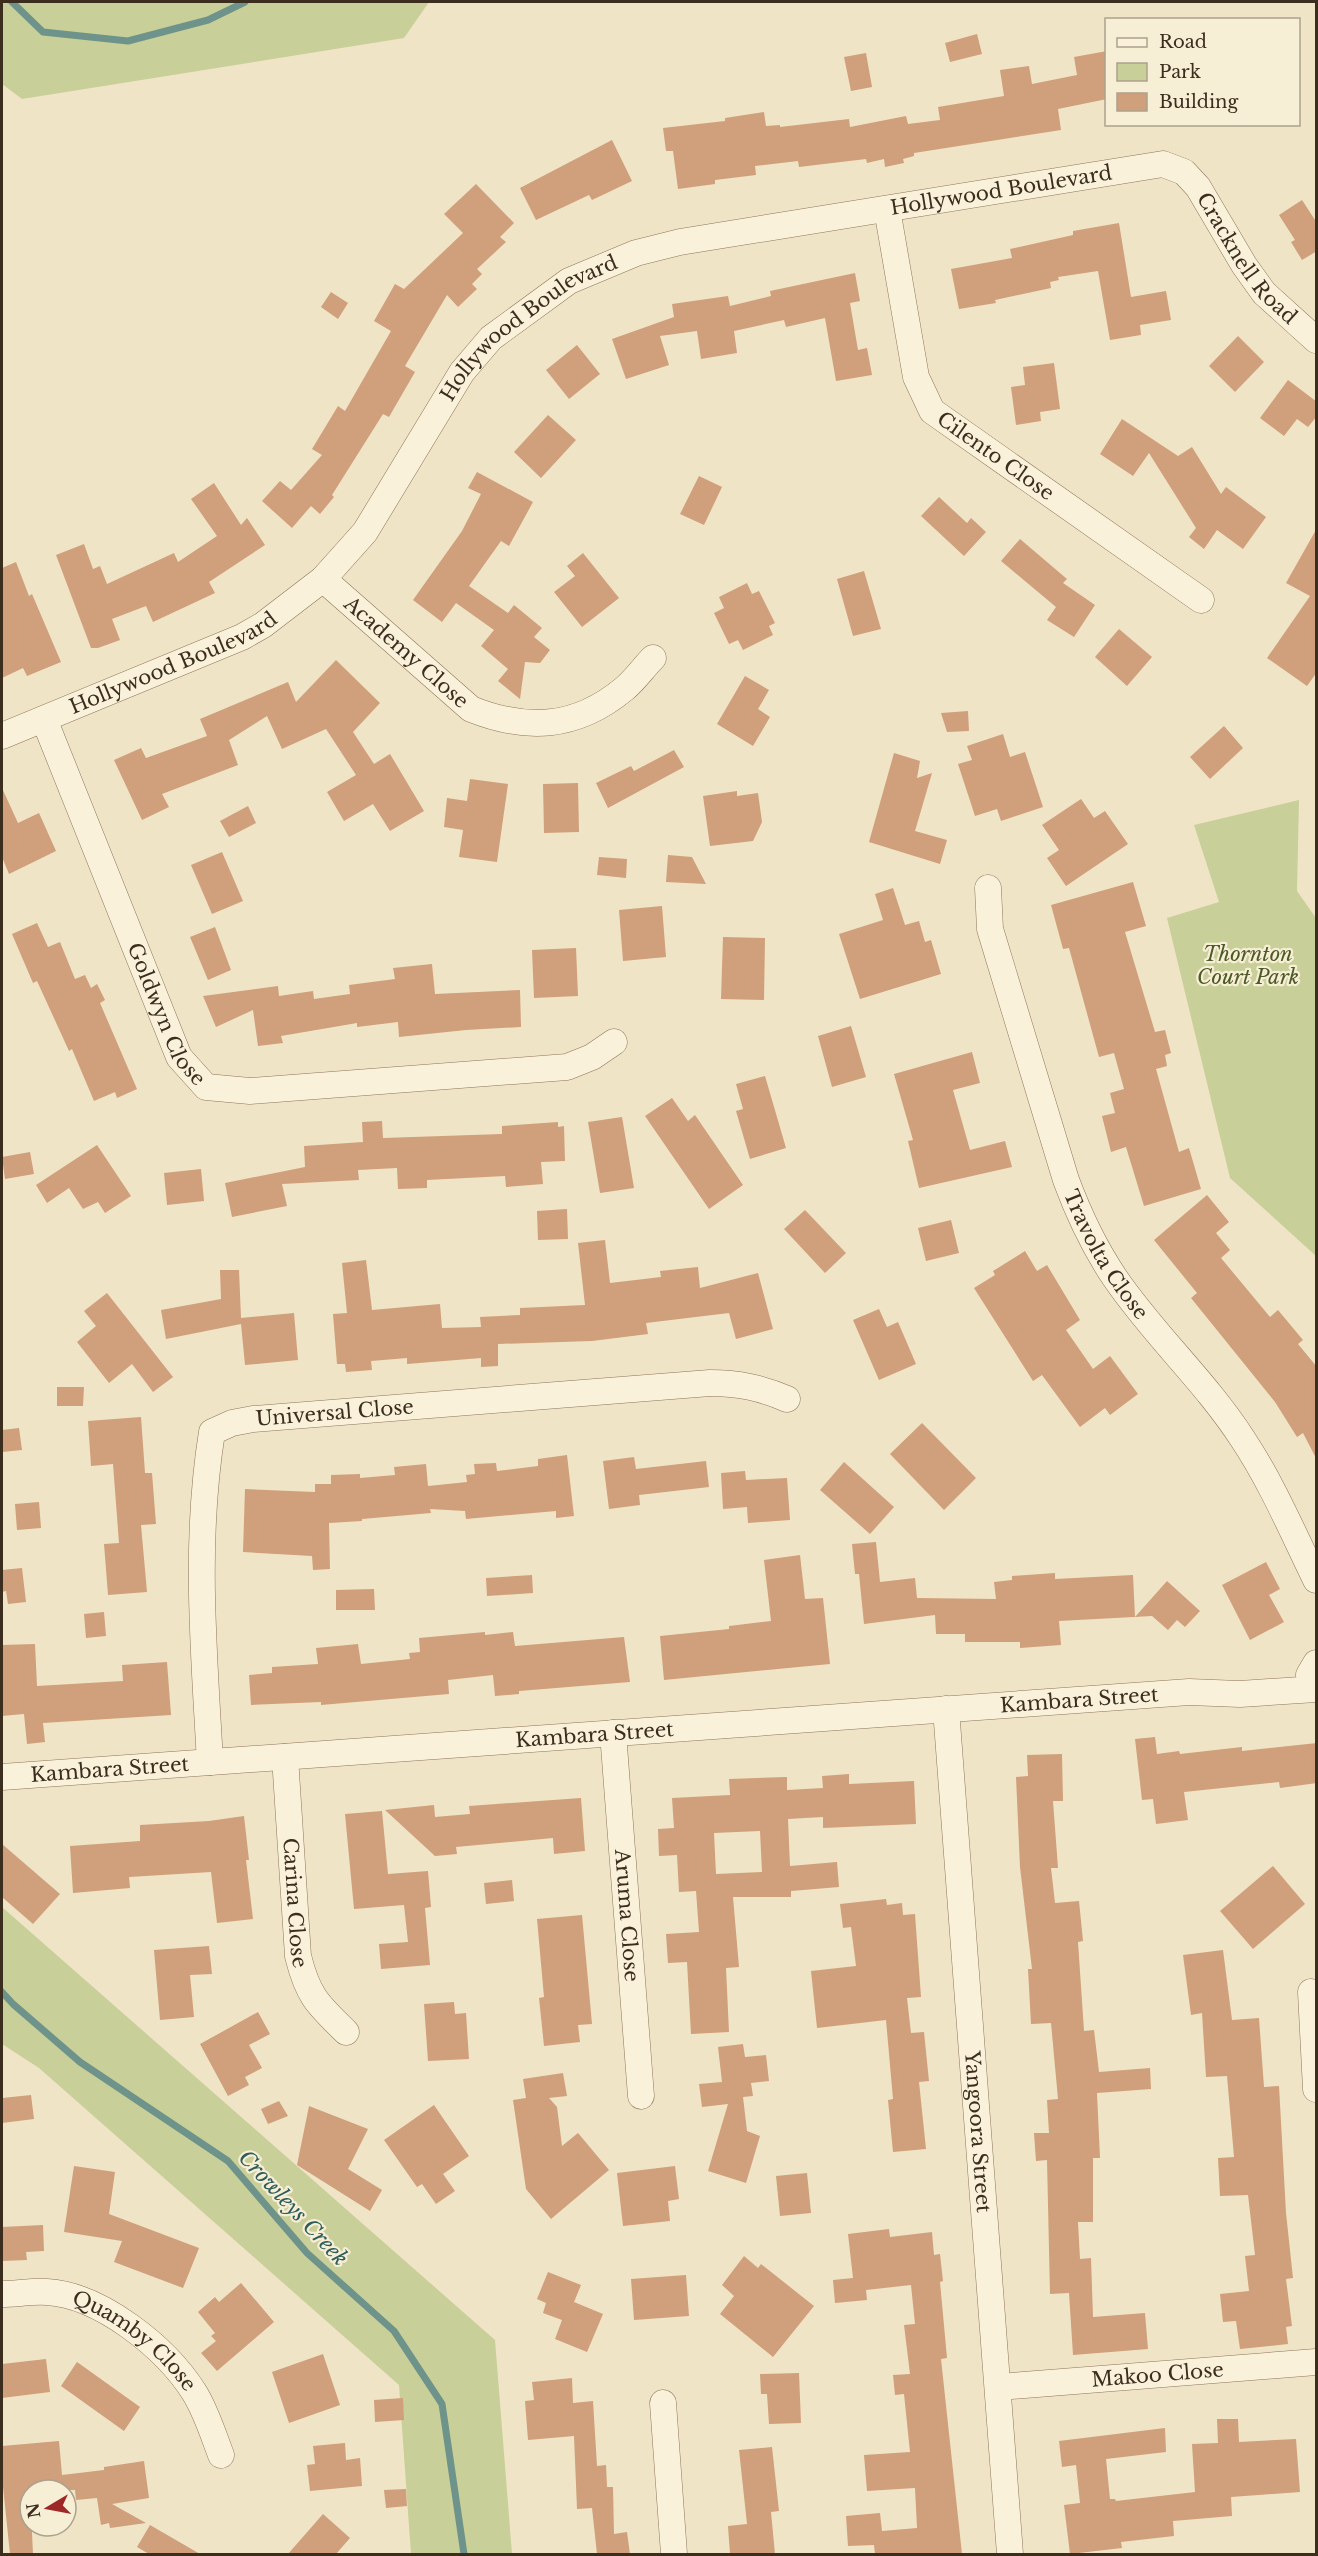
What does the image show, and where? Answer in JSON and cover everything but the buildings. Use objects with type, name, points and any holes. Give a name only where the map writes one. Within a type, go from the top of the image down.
[{"type":"street","name":"Hollywood Boulevard","points":[[2,736],[242,637],[263,625],[323,579],[365,532],[462,372],[491,338],[529,307],[569,280],[636,253],[669,245],[1163,164],[1184,172]]},
{"type":"street","name":"Cracknell Road","points":[[1184,172],[1198,187],[1244,266],[1264,293],[1317,340]]},
{"type":"street","name":"Cilento Close","points":[[887,209],[916,377],[932,411],[1201,600]]},
{"type":"street","name":"Academy Close","points":[[323,579],[471,709],[498,720],[527,724],[567,720],[599,706],[624,689],[653,658]]},
{"type":"street","name":"Goldwyn Close","points":[[44,719],[179,1057],[206,1087],[250,1091],[567,1067],[592,1057],[614,1042]]},
{"type":"street","name":"Travolta Close","points":[[988,888],[990,929],[1062,1169],[1078,1214],[1097,1251],[1116,1280],[1242,1437],[1260,1467],[1317,1580]]},
{"type":"street","name":"Universal Close","points":[[210,1762],[200,1582],[204,1495],[212,1432],[232,1423],[253,1419],[710,1383],[735,1383],[758,1387],[787,1399]]},
{"type":"street","name":"Kambara Street","points":[[2,1777],[1189,1692],[1240,1694],[1315,1675]]},
{"type":"street","name":"Yangoora Street","points":[[946,1709],[1010,2554]]},
{"type":"street","name":"Aruma Close","points":[[614,1733],[641,2096]]},
{"type":"street","name":"Carina Close","points":[[285,1757],[298,1956],[306,1986],[321,2008],[346,2032]]},
{"type":"street","points":[[1311,1992],[1317,2089]]},
{"type":"street","name":"Quamby Close","points":[[2,2294],[48,2292],[86,2300],[120,2320],[182,2374],[195,2394],[221,2455]]},
{"type":"street","name":"Makoo Close","points":[[999,2387],[1317,2362]]},
{"type":"street","points":[[663,2403],[674,2554]]},
{"type":"green space","points":[[2,2],[429,2],[404,38],[22,99],[2,84]]},
{"type":"green space","name":"Thornton Court Park","points":[[1299,800],[1297,891],[1316,918],[1316,1256],[1230,1178],[1167,918],[1219,902],[1194,825]]},
{"type":"green space","points":[[2,1907],[495,2340],[512,2554],[411,2554],[399,2385],[39,2068],[2,2044]]},
{"type":"waterway","points":[[12,2],[43,32],[128,41],[208,20],[245,2]]},
{"type":"waterway","name":"Crowleys Creek","points":[[2,1992],[80,2062],[228,2161],[307,2253],[394,2331],[442,2404],[464,2554]]}]
